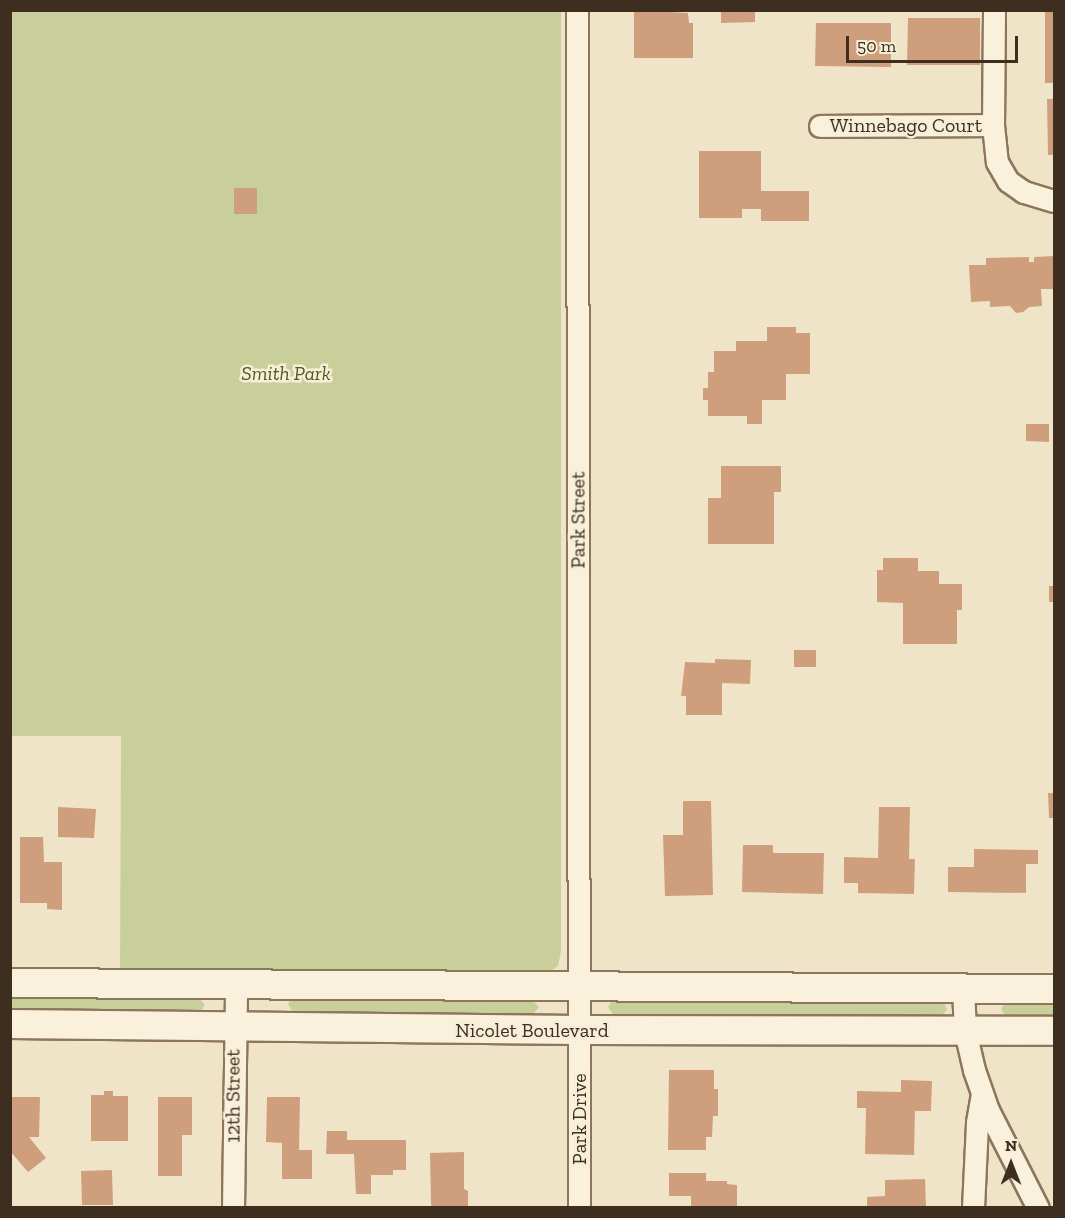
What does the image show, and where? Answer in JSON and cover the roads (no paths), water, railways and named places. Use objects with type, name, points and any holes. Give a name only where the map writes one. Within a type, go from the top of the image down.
[{"type":"street","name":"Park Street","points":[[577,10],[579,1030]]},
{"type":"street","name":"Winnebago Court","points":[[994,12],[993,125],[997,162],[1008,181],[1024,192],[1054,201]]},
{"type":"street","name":"Winnebago Court","points":[[820,126],[993,125]]},
{"type":"street","points":[[10,984],[1054,989]]},
{"type":"street","name":"12th Street","points":[[233,1208],[236,986]]},
{"type":"street","points":[[963,988],[964,1031],[982,1093],[1038,1208]]},
{"type":"street","name":"Nicolet Boulevard","points":[[10,1024],[579,1030],[1054,1031]]},
{"type":"street","name":"Park Drive","points":[[579,1030],[579,1208]]},
{"type":"street","points":[[974,1208],[977,1122],[982,1093]]},
{"type":"park label","name":"Smith Park","points":[[286,373]]}]
